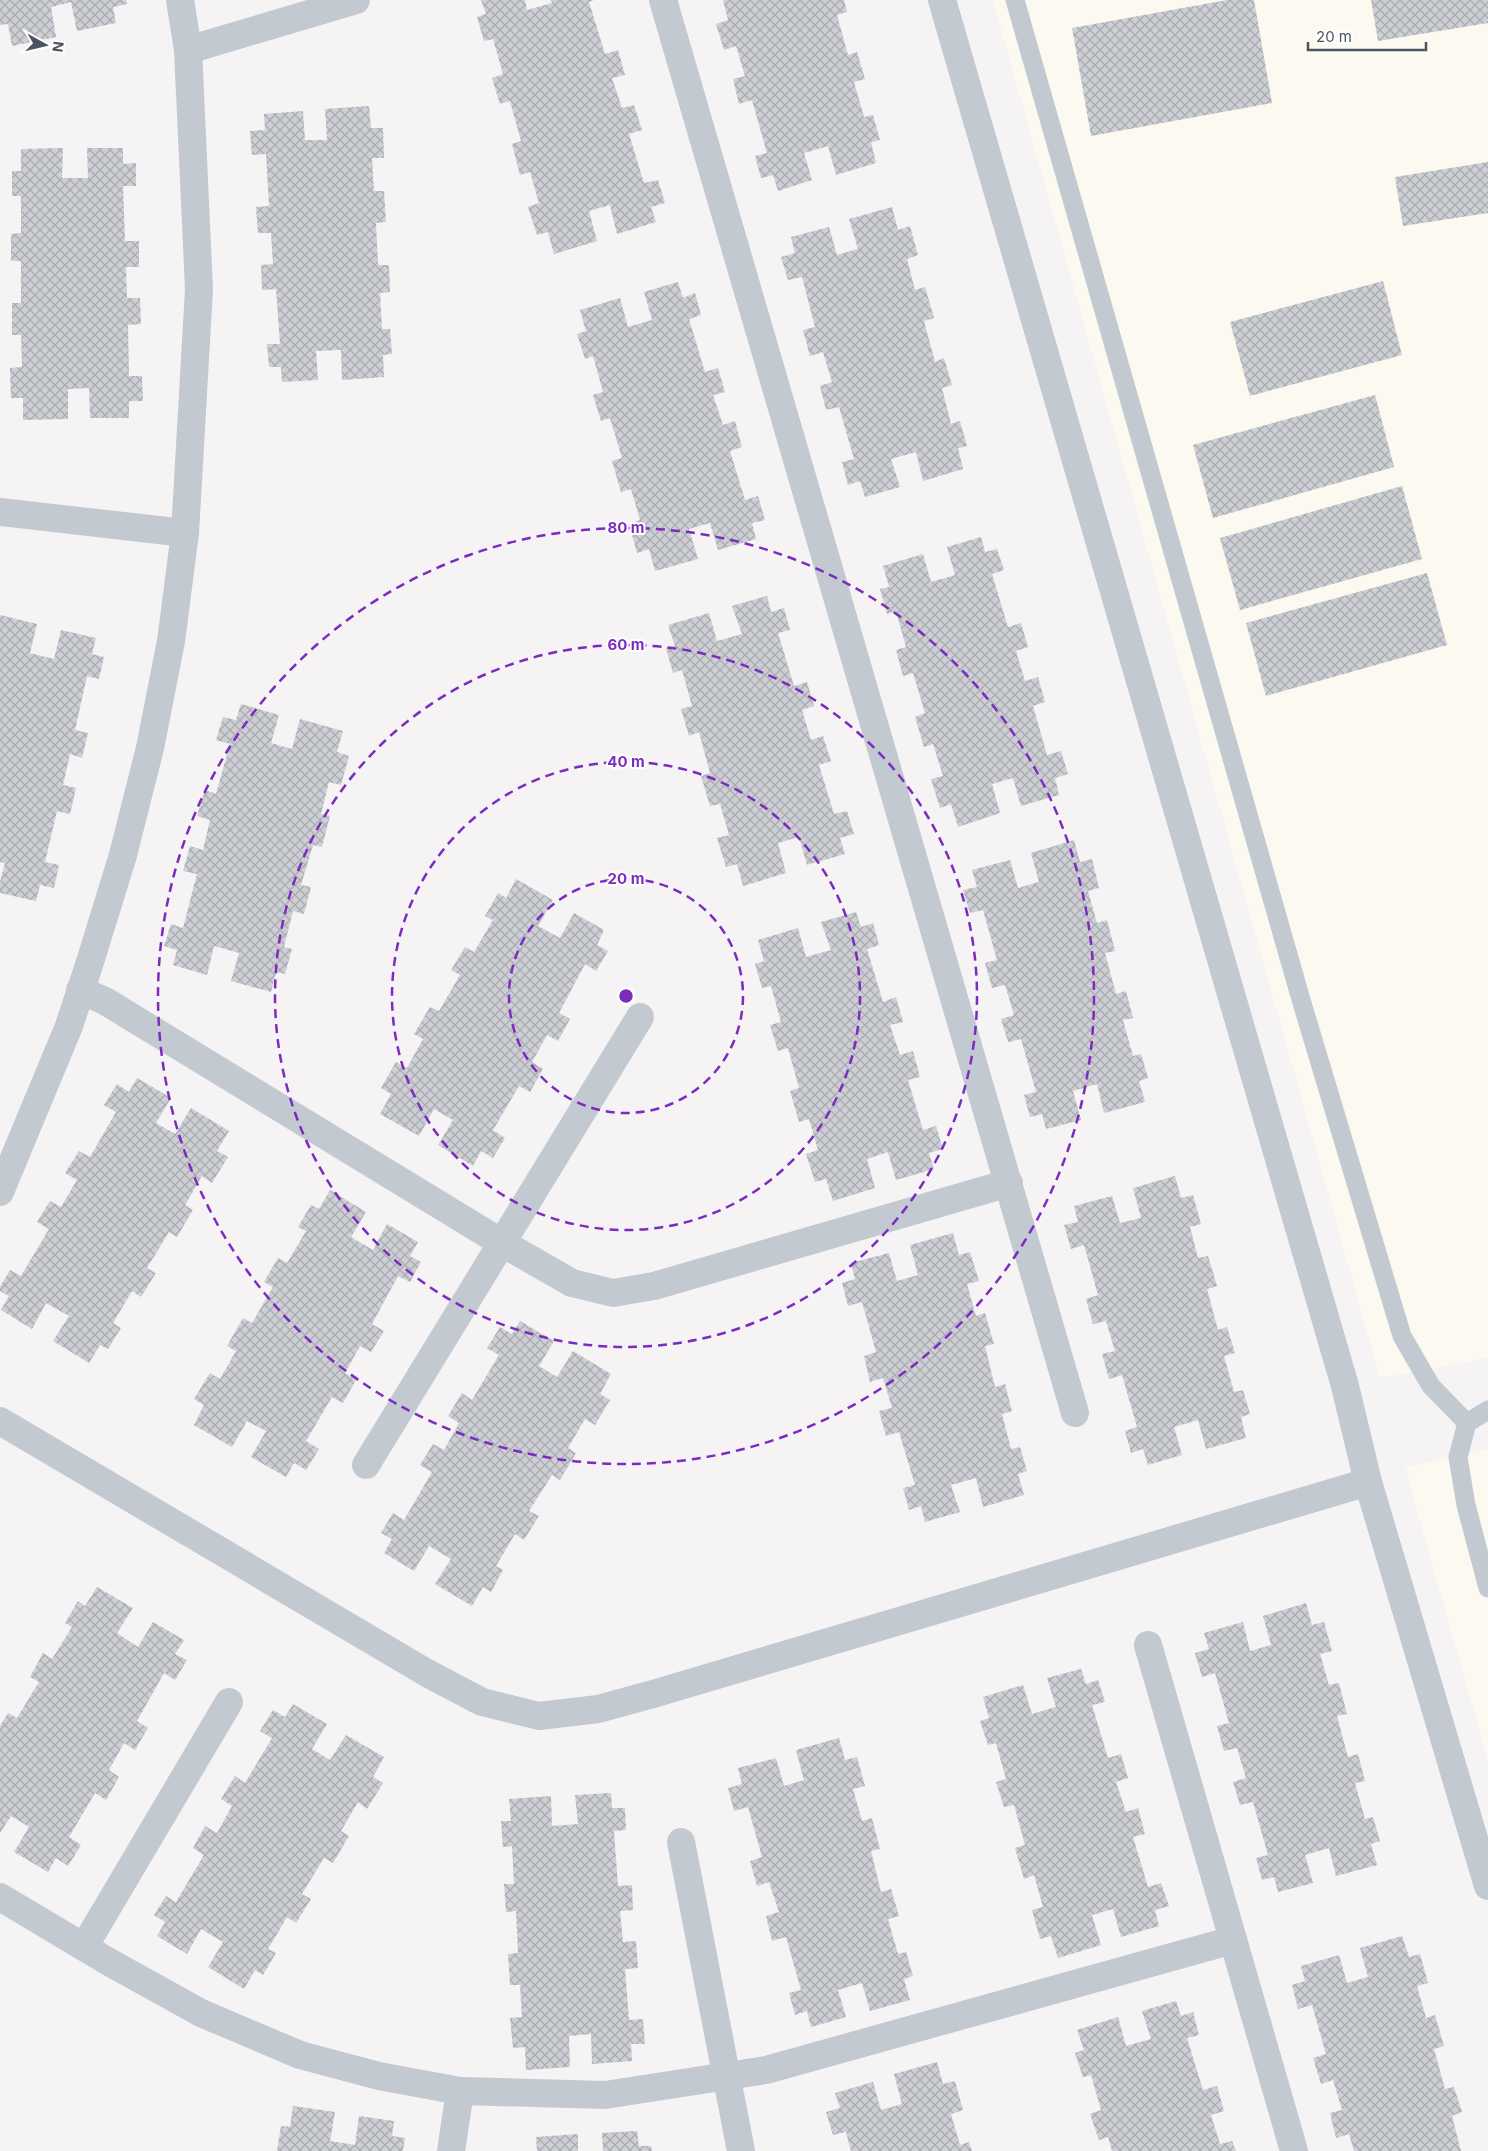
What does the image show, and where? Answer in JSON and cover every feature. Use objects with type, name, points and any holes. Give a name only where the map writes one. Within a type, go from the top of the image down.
[{"type":"street","points":[[0,1192],[69,1026],[123,855],[150,748],[171,640],[185,533],[199,289],[188,50],[180,0]]},
{"type":"street","points":[[188,50],[356,0]]},
{"type":"street","points":[[663,0],[1010,1183],[1075,1413]]},
{"type":"street","points":[[942,0],[1345,1386],[1368,1482],[1488,1886]]},
{"type":"street","points":[[0,512],[185,533]]},
{"type":"street","points":[[80,990],[105,1001],[502,1243],[572,1283],[613,1293],[654,1286],[1010,1183]]},
{"type":"street","points":[[366,1465],[640,1017]]},
{"type":"street","points":[[0,1421],[427,1673],[482,1702],[539,1716],[598,1709],[653,1694],[1368,1482]]},
{"type":"street","points":[[1148,1645],[1294,2151]]},
{"type":"street","points":[[84,1947],[229,1702]]},
{"type":"street","points":[[681,1842],[741,2151]]},
{"type":"street","points":[[0,1897],[201,2013],[300,2055],[379,2076],[460,2091],[605,2095],[766,2070],[1233,1940]]},
{"type":"street","points":[[451,2151],[460,2091]]},
{"type":"lane","points":[[1015,0],[1300,993],[1402,1336],[1431,1386],[1467,1423]]},
{"type":"lane","points":[[1488,1410],[1467,1423],[1458,1457],[1466,1505],[1488,1588]]},
{"type":"shaded area","points":[[993,0],[1488,0],[1488,1358],[1380,1378]]},
{"type":"shaded area","points":[[1488,1449],[1488,1761],[1405,1468]]},
{"type":"building","points":[[0,0],[126,0],[127,4],[113,7],[116,23],[77,31],[71,2],[51,7],[56,37],[12,46],[8,24],[0,25]]},
{"type":"building","points":[[481,0],[525,0],[527,10],[552,3],[551,0],[594,0],[589,2],[605,54],[618,50],[625,75],[612,78],[622,108],[634,105],[642,130],[629,134],[644,183],[658,180],[665,203],[651,207],[656,222],[617,234],[610,205],[589,211],[597,241],[554,254],[548,232],[537,235],[528,207],[539,203],[530,172],[520,175],[512,144],[521,141],[510,101],[500,104],[492,78],[503,74],[493,39],[484,41],[477,17],[486,14]]},
{"type":"building","points":[[723,0],[844,0],[847,12],[837,15],[848,55],[857,52],[865,79],[854,82],[864,117],[873,115],[880,140],[871,142],[876,163],[836,175],[828,146],[804,153],[812,180],[778,191],[773,175],[761,178],[755,156],[767,153],[752,100],[739,104],[733,79],[745,76],[736,46],[724,50],[716,24],[728,20]]},
{"type":"building","points":[[1227,0],[1254,0],[1272,103],[1091,136],[1072,28]]},
{"type":"building","points":[[1371,0],[1488,0],[1488,23],[1378,41]]},
{"type":"building","points":[[369,106],[371,128],[383,128],[384,158],[372,158],[374,191],[384,191],[386,222],[376,223],[378,265],[389,265],[390,292],[380,293],[382,329],[390,329],[392,354],[383,355],[384,377],[342,380],[341,350],[316,351],[318,380],[282,382],[281,367],[269,367],[267,344],[280,344],[276,289],[262,290],[261,265],[273,264],[271,233],[258,233],[256,207],[269,206],[266,154],[252,155],[250,131],[265,130],[264,114],[303,111],[305,140],[327,140],[325,109]]},
{"type":"building","points":[[63,148],[62,178],[88,178],[87,148],[123,148],[123,164],[136,163],[136,186],[123,186],[125,241],[139,241],[139,267],[126,267],[127,298],[140,298],[141,324],[128,325],[129,376],[142,376],[143,401],[129,401],[129,418],[90,418],[89,388],[68,389],[68,419],[23,420],[23,398],[11,398],[10,368],[22,367],[21,335],[12,335],[12,303],[21,303],[21,261],[11,261],[11,234],[21,233],[21,196],[12,196],[12,171],[21,171],[21,149]]},
{"type":"building","points":[[1488,162],[1488,213],[1403,226],[1395,177]]},
{"type":"building","points":[[892,207],[898,230],[910,226],[918,255],[907,259],[915,290],[925,287],[934,318],[924,321],[935,362],[944,358],[952,385],[942,388],[951,424],[960,421],[967,446],[958,448],[963,469],[923,481],[916,452],[891,459],[900,487],[865,497],[860,481],[848,485],[842,462],[854,459],[839,407],[826,410],[820,386],[832,382],[823,352],[810,356],[803,330],[815,327],[802,277],[788,280],[781,257],[795,253],[791,237],[829,227],[837,255],[858,249],[849,219]]},
{"type":"building","points":[[1383,281],[1402,355],[1250,396],[1230,322]]},
{"type":"building","points":[[678,282],[683,298],[695,293],[701,315],[689,319],[705,372],[718,368],[725,392],[713,395],[723,425],[735,421],[742,447],[730,451],[745,500],[758,496],[765,520],[752,523],[756,539],[718,550],[710,523],[689,529],[698,559],[655,571],[649,549],[637,553],[629,524],[640,520],[631,489],[621,492],[612,461],[622,458],[610,418],[601,421],[593,395],[603,392],[593,356],[585,359],[577,334],[586,331],[580,310],[620,298],[628,327],[652,320],[644,292]]},
{"type":"building","points":[[1375,395],[1394,467],[1213,518],[1193,445]]},
{"type":"building","points":[[1402,486],[1422,559],[1240,610],[1220,538]]},
{"type":"building","points":[[981,537],[985,552],[997,549],[1004,570],[992,574],[1008,627],[1021,623],[1028,647],[1016,651],[1025,681],[1038,677],[1045,702],[1033,706],[1047,755],[1061,751],[1068,774],[1055,778],[1059,795],[1021,806],[1013,778],[992,784],[1000,813],[958,827],[951,804],[940,808],[931,779],[943,776],[933,744],[924,747],[915,717],[925,713],[913,673],[903,676],[896,650],[906,647],[896,611],[887,614],[880,589],[889,587],[883,566],[923,554],[931,582],[955,575],[947,547]]},
{"type":"building","points":[[1427,573],[1447,645],[1266,696],[1246,623]]},
{"type":"building","points":[[767,596],[771,612],[784,608],[790,630],[778,633],[794,686],[807,682],[814,706],[802,710],[811,740],[823,736],[831,761],[819,765],[834,814],[847,811],[854,834],[840,838],[845,854],[807,865],[799,837],[778,843],[786,873],[743,886],[737,864],[726,867],[717,838],[729,835],[720,804],[710,806],[701,776],[710,773],[699,732],[689,736],[681,709],[692,706],[682,670],[673,673],[666,648],[675,646],[668,625],[709,613],[717,641],[742,634],[732,606]]},
{"type":"building","points":[[0,615],[37,624],[30,653],[54,659],[61,630],[96,638],[92,654],[104,657],[99,679],[87,676],[75,730],[88,733],[82,758],[70,754],[63,785],[76,788],[70,814],[57,811],[45,862],[59,865],[54,888],[40,885],[36,901],[0,893],[0,882],[5,863],[0,862]]},
{"type":"building","points":[[241,704],[279,715],[271,743],[292,749],[300,719],[343,731],[337,752],[349,756],[341,785],[329,782],[321,814],[330,816],[322,847],[313,845],[301,885],[311,887],[304,914],[293,911],[284,947],[292,949],[285,974],[276,972],[271,992],[231,981],[239,953],[214,946],[207,975],[173,965],[177,950],[164,946],[171,924],[183,928],[197,874],[183,871],[190,846],[203,850],[210,820],[197,816],[205,790],[216,794],[230,744],[216,740],[223,717],[236,720]]},
{"type":"building","points":[[1074,840],[1080,862],[1092,859],[1099,888],[1088,891],[1097,923],[1107,920],[1115,951],[1105,953],[1116,994],[1126,991],[1133,1018],[1123,1020],[1133,1056],[1141,1054],[1148,1078],[1139,1081],[1145,1102],[1104,1113],[1097,1084],[1073,1091],[1081,1120],[1046,1129],[1042,1114],[1030,1117],[1024,1095],[1036,1092],[1021,1039],[1008,1042],[1001,1019],[1014,1015],[1005,985],[992,988],[985,963],[997,960],[983,910],[970,913],[963,890],[977,887],[972,870],[1010,860],[1018,888],[1039,882],[1031,853]]},
{"type":"building","points":[[516,879],[553,900],[538,926],[560,938],[574,913],[604,930],[597,945],[608,951],[596,971],[585,964],[559,1013],[570,1019],[558,1041],[547,1035],[532,1062],[543,1069],[530,1092],[519,1086],[493,1130],[505,1138],[493,1158],[481,1151],[473,1166],[438,1145],[453,1120],[434,1109],[419,1136],[380,1114],[391,1094],[381,1088],[396,1062],[407,1068],[423,1039],[414,1034],[430,1007],[439,1011],[460,975],[451,970],[465,947],[474,952],[493,920],[485,916],[498,893],[506,898]]},
{"type":"building","points":[[856,912],[861,927],[873,923],[879,945],[867,949],[883,1002],[896,997],[903,1022],[890,1025],[900,1055],[913,1051],[920,1077],[908,1080],[923,1130],[936,1126],[943,1149],[929,1153],[934,1169],[896,1180],[888,1152],[867,1159],[875,1188],[833,1201],[826,1179],[815,1182],[806,1154],[818,1150],[809,1119],[799,1122],[790,1091],[799,1088],[788,1048],[778,1051],[770,1025],[781,1022],[771,986],[762,988],[755,964],[764,961],[758,940],[798,928],[806,957],[831,950],[821,922]]},
{"type":"building","points":[[137,1078],[171,1098],[156,1123],[175,1134],[191,1108],[229,1131],[217,1151],[228,1157],[212,1183],[202,1176],[185,1205],[193,1210],[177,1237],[169,1232],[147,1268],[156,1273],[141,1297],[132,1291],[113,1323],[121,1328],[108,1349],[100,1345],[89,1363],[53,1341],[69,1316],[46,1303],[32,1329],[1,1310],[9,1296],[0,1291],[0,1287],[10,1270],[21,1276],[49,1229],[37,1222],[50,1201],[61,1207],[77,1180],[65,1173],[79,1151],[90,1157],[116,1112],[104,1105],[117,1084],[129,1092]]},
{"type":"building","points":[[1175,1176],[1181,1198],[1193,1195],[1201,1224],[1190,1227],[1198,1258],[1208,1256],[1217,1286],[1207,1289],[1218,1330],[1227,1327],[1235,1353],[1224,1356],[1234,1392],[1243,1390],[1250,1414],[1241,1417],[1246,1438],[1206,1449],[1198,1420],[1174,1427],[1182,1455],[1148,1465],[1143,1449],[1131,1453],[1125,1431],[1137,1427],[1122,1375],[1109,1379],[1102,1354],[1115,1351],[1106,1321],[1093,1324],[1086,1299],[1098,1295],[1084,1245],[1071,1249],[1064,1225],[1078,1222],[1074,1206],[1112,1196],[1120,1223],[1141,1218],[1133,1188]]},
{"type":"building","points":[[330,1190],[366,1212],[351,1237],[373,1250],[387,1224],[418,1242],[410,1256],[421,1262],[410,1282],[398,1276],[372,1324],[384,1331],[371,1352],[360,1346],[345,1373],[356,1380],[343,1403],[332,1397],[306,1441],[319,1449],[306,1470],[294,1463],[286,1477],[251,1457],[266,1431],[247,1421],[232,1447],[194,1425],[204,1405],[194,1399],[210,1373],[220,1379],[236,1351],[227,1346],[243,1318],[252,1323],[273,1287],[264,1282],[278,1258],[287,1263],[306,1231],[298,1227],[311,1205],[319,1209]]},
{"type":"building","points":[[953,1233],[959,1255],[970,1252],[979,1281],[967,1284],[976,1316],[985,1313],[994,1344],[985,1346],[995,1387],[1005,1384],[1012,1411],[1002,1414],[1011,1449],[1020,1447],[1027,1471],[1018,1474],[1024,1495],[983,1507],[976,1478],[951,1485],[960,1512],[925,1522],[921,1506],[909,1510],[903,1488],[915,1485],[899,1432],[886,1436],[879,1411],[892,1408],[883,1378],[870,1382],[864,1356],[876,1352],[862,1302],[848,1306],[842,1283],[855,1279],[851,1263],[889,1253],[897,1281],[918,1275],[910,1245]]},
{"type":"building","points":[[520,1321],[554,1341],[539,1366],[557,1377],[573,1351],[611,1374],[600,1394],[610,1400],[595,1425],[585,1419],[568,1448],[576,1453],[560,1480],[552,1475],[529,1511],[539,1516],[524,1540],[515,1534],[496,1566],[503,1570],[491,1592],[483,1587],[472,1606],[435,1584],[451,1559],[429,1546],[414,1571],[384,1553],[392,1539],[381,1533],[393,1513],[404,1520],[432,1472],[420,1465],[433,1444],[444,1450],[459,1423],[448,1416],[462,1393],[472,1400],[499,1355],[487,1348],[500,1327],[512,1334]]},
{"type":"building","points":[[97,1587],[133,1608],[117,1633],[138,1647],[153,1622],[184,1640],[175,1654],[187,1660],[175,1680],[164,1673],[137,1721],[148,1728],[135,1750],[124,1743],[109,1770],[119,1777],[106,1800],[95,1793],[69,1837],[81,1845],[68,1866],[56,1858],[48,1872],[14,1852],[29,1827],[11,1816],[0,1833],[0,1726],[8,1713],[17,1718],[39,1682],[30,1677],[43,1653],[52,1659],[72,1627],[65,1623],[78,1601],[85,1606]]},
{"type":"building","points":[[1306,1603],[1312,1625],[1324,1622],[1332,1651],[1320,1654],[1329,1685],[1339,1683],[1347,1714],[1337,1716],[1348,1757],[1358,1754],[1365,1781],[1355,1783],[1365,1819],[1373,1817],[1380,1841],[1371,1844],[1377,1865],[1336,1876],[1329,1848],[1305,1855],[1313,1883],[1278,1892],[1274,1877],[1262,1880],[1256,1858],[1268,1855],[1253,1802],[1240,1805],[1233,1782],[1246,1778],[1237,1748],[1224,1751],[1217,1726],[1229,1723],[1215,1673],[1202,1677],[1195,1653],[1209,1649],[1204,1633],[1243,1622],[1250,1651],[1271,1645],[1263,1616]]},
{"type":"building","points":[[1081,1669],[1086,1684],[1098,1680],[1105,1702],[1092,1705],[1108,1758],[1121,1754],[1128,1778],[1116,1782],[1126,1812],[1138,1808],[1145,1834],[1133,1837],[1148,1887],[1161,1883],[1169,1906],[1155,1910],[1159,1926],[1121,1937],[1113,1909],[1092,1915],[1101,1945],[1058,1958],[1051,1936],[1040,1939],[1032,1910],[1043,1907],[1034,1875],[1024,1879],[1015,1848],[1025,1845],[1014,1805],[1004,1807],[996,1782],[1006,1779],[996,1743],[988,1745],[980,1721],[989,1718],[983,1697],[1023,1685],[1032,1714],[1056,1707],[1047,1678]]},
{"type":"building","points":[[293,1704],[327,1724],[312,1749],[330,1760],[346,1735],[384,1757],[373,1777],[383,1783],[367,1809],[358,1802],[341,1831],[349,1836],[333,1863],[324,1858],[302,1894],[311,1899],[296,1923],[287,1917],[268,1949],[276,1953],[263,1975],[255,1970],[244,1989],[208,1967],[223,1942],[201,1929],[187,1954],[157,1936],[165,1922],[154,1915],[166,1896],[176,1902],[204,1855],[193,1848],[205,1826],[217,1833],[232,1806],[221,1799],[235,1776],[245,1783],[272,1738],[260,1731],[273,1710],[285,1717]]},
{"type":"building","points":[[839,1738],[845,1760],[857,1757],[865,1786],[853,1789],[862,1821],[872,1818],[880,1849],[871,1851],[881,1892],[891,1889],[899,1916],[888,1919],[898,1954],[906,1952],[913,1976],[904,1979],[910,2000],[870,2011],[862,1983],[838,1990],[846,2017],[811,2027],[807,2011],[795,2015],[789,1993],[801,1990],[786,1937],[772,1941],[766,1916],[779,1912],[769,1882],[757,1886],[750,1861],[762,1857],[748,1807],[734,1811],[728,1788],[742,1784],[738,1768],[776,1758],[784,1786],[804,1780],[796,1750]]},
{"type":"building","points":[[611,1793],[612,1808],[625,1808],[626,1830],[614,1831],[618,1886],[632,1885],[633,1910],[620,1911],[623,1942],[636,1941],[638,1968],[625,1969],[629,2020],[643,2019],[645,2044],[631,2044],[632,2061],[592,2064],[591,2034],[569,2036],[570,2067],[526,2070],[525,2047],[513,2048],[510,2018],[522,2017],[520,1985],[510,1985],[508,1954],[518,1953],[516,1911],[506,1912],[504,1884],[514,1884],[512,1846],[503,1847],[501,1821],[511,1821],[509,1799],[551,1796],[552,1826],[578,1824],[575,1795]]},
{"type":"building","points":[[1402,1936],[1409,1957],[1420,1954],[1428,1983],[1417,1986],[1426,2018],[1435,2015],[1444,2046],[1434,2049],[1445,2089],[1454,2087],[1462,2112],[1452,2116],[1461,2151],[1354,2151],[1349,2134],[1336,2138],[1330,2113],[1342,2110],[1333,2080],[1321,2084],[1313,2058],[1326,2054],[1312,2005],[1298,2009],[1292,1985],[1305,1981],[1301,1966],[1339,1955],[1347,1983],[1368,1977],[1360,1948]]},
{"type":"building","points":[[1176,2001],[1181,2016],[1193,2012],[1199,2035],[1187,2038],[1203,2090],[1217,2086],[1224,2111],[1211,2115],[1220,2144],[1232,2141],[1236,2151],[1112,2151],[1108,2137],[1099,2140],[1090,2114],[1101,2110],[1091,2075],[1083,2077],[1075,2053],[1084,2050],[1077,2030],[1118,2017],[1126,2046],[1151,2039],[1142,2011]]},
{"type":"building","points":[[937,2062],[943,2084],[955,2081],[963,2110],[951,2114],[960,2145],[969,2142],[972,2151],[851,2151],[846,2132],[833,2135],[826,2112],[840,2108],[835,2093],[873,2082],[881,2110],[902,2104],[894,2074]]},
{"type":"building","points":[[293,2106],[335,2112],[330,2141],[355,2145],[359,2116],[394,2121],[392,2136],[405,2138],[403,2151],[277,2151],[281,2126],[290,2127]]},
{"type":"building","points":[[637,2131],[639,2146],[651,2146],[652,2151],[603,2151],[602,2133]]},
{"type":"building","points":[[578,2134],[578,2151],[537,2151],[536,2137]]}]
